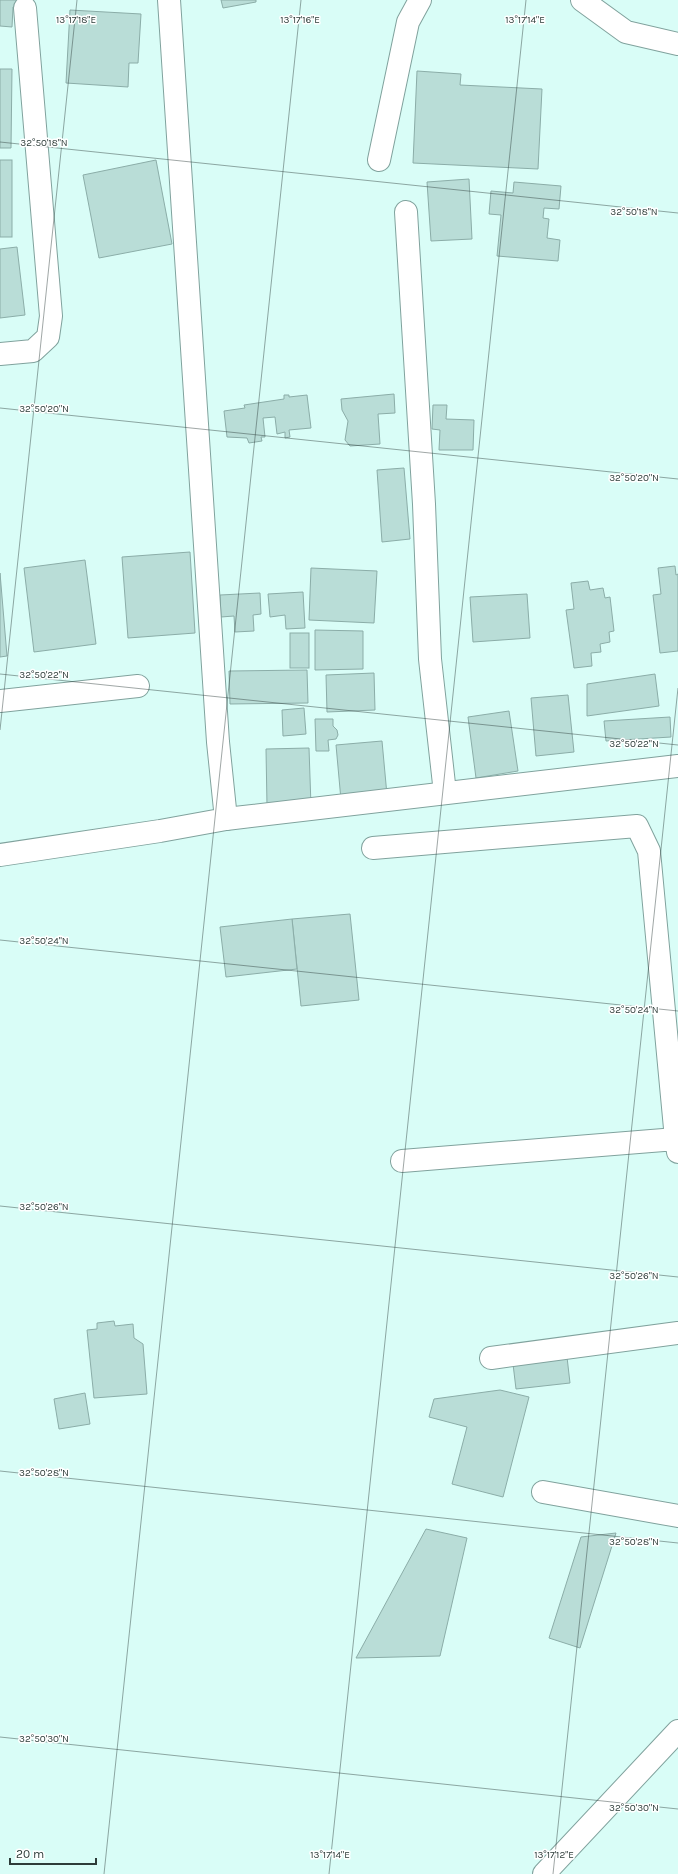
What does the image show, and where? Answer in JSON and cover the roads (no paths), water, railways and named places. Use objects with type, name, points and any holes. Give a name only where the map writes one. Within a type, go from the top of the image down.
[{"type":"street","points":[[169,0],[218,742],[226,819]]},
{"type":"street","points":[[379,160],[408,22],[420,0]]},
{"type":"street","points":[[582,0],[626,32],[678,44]]},
{"type":"street","points":[[0,354],[33,351],[48,337],[51,316],[25,8]]},
{"type":"street","points":[[406,212],[424,504],[430,659],[444,793]]},
{"type":"street","points":[[0,701],[138,686]]},
{"type":"street","points":[[0,855],[160,831],[226,819],[678,766]]},
{"type":"street","points":[[373,848],[637,826],[649,851],[678,1144],[402,1161]]},
{"type":"street","points":[[491,1358],[678,1333]]},
{"type":"street","points":[[543,1492],[678,1516]]},
{"type":"street","points":[[544,1874],[678,1731]]}]
